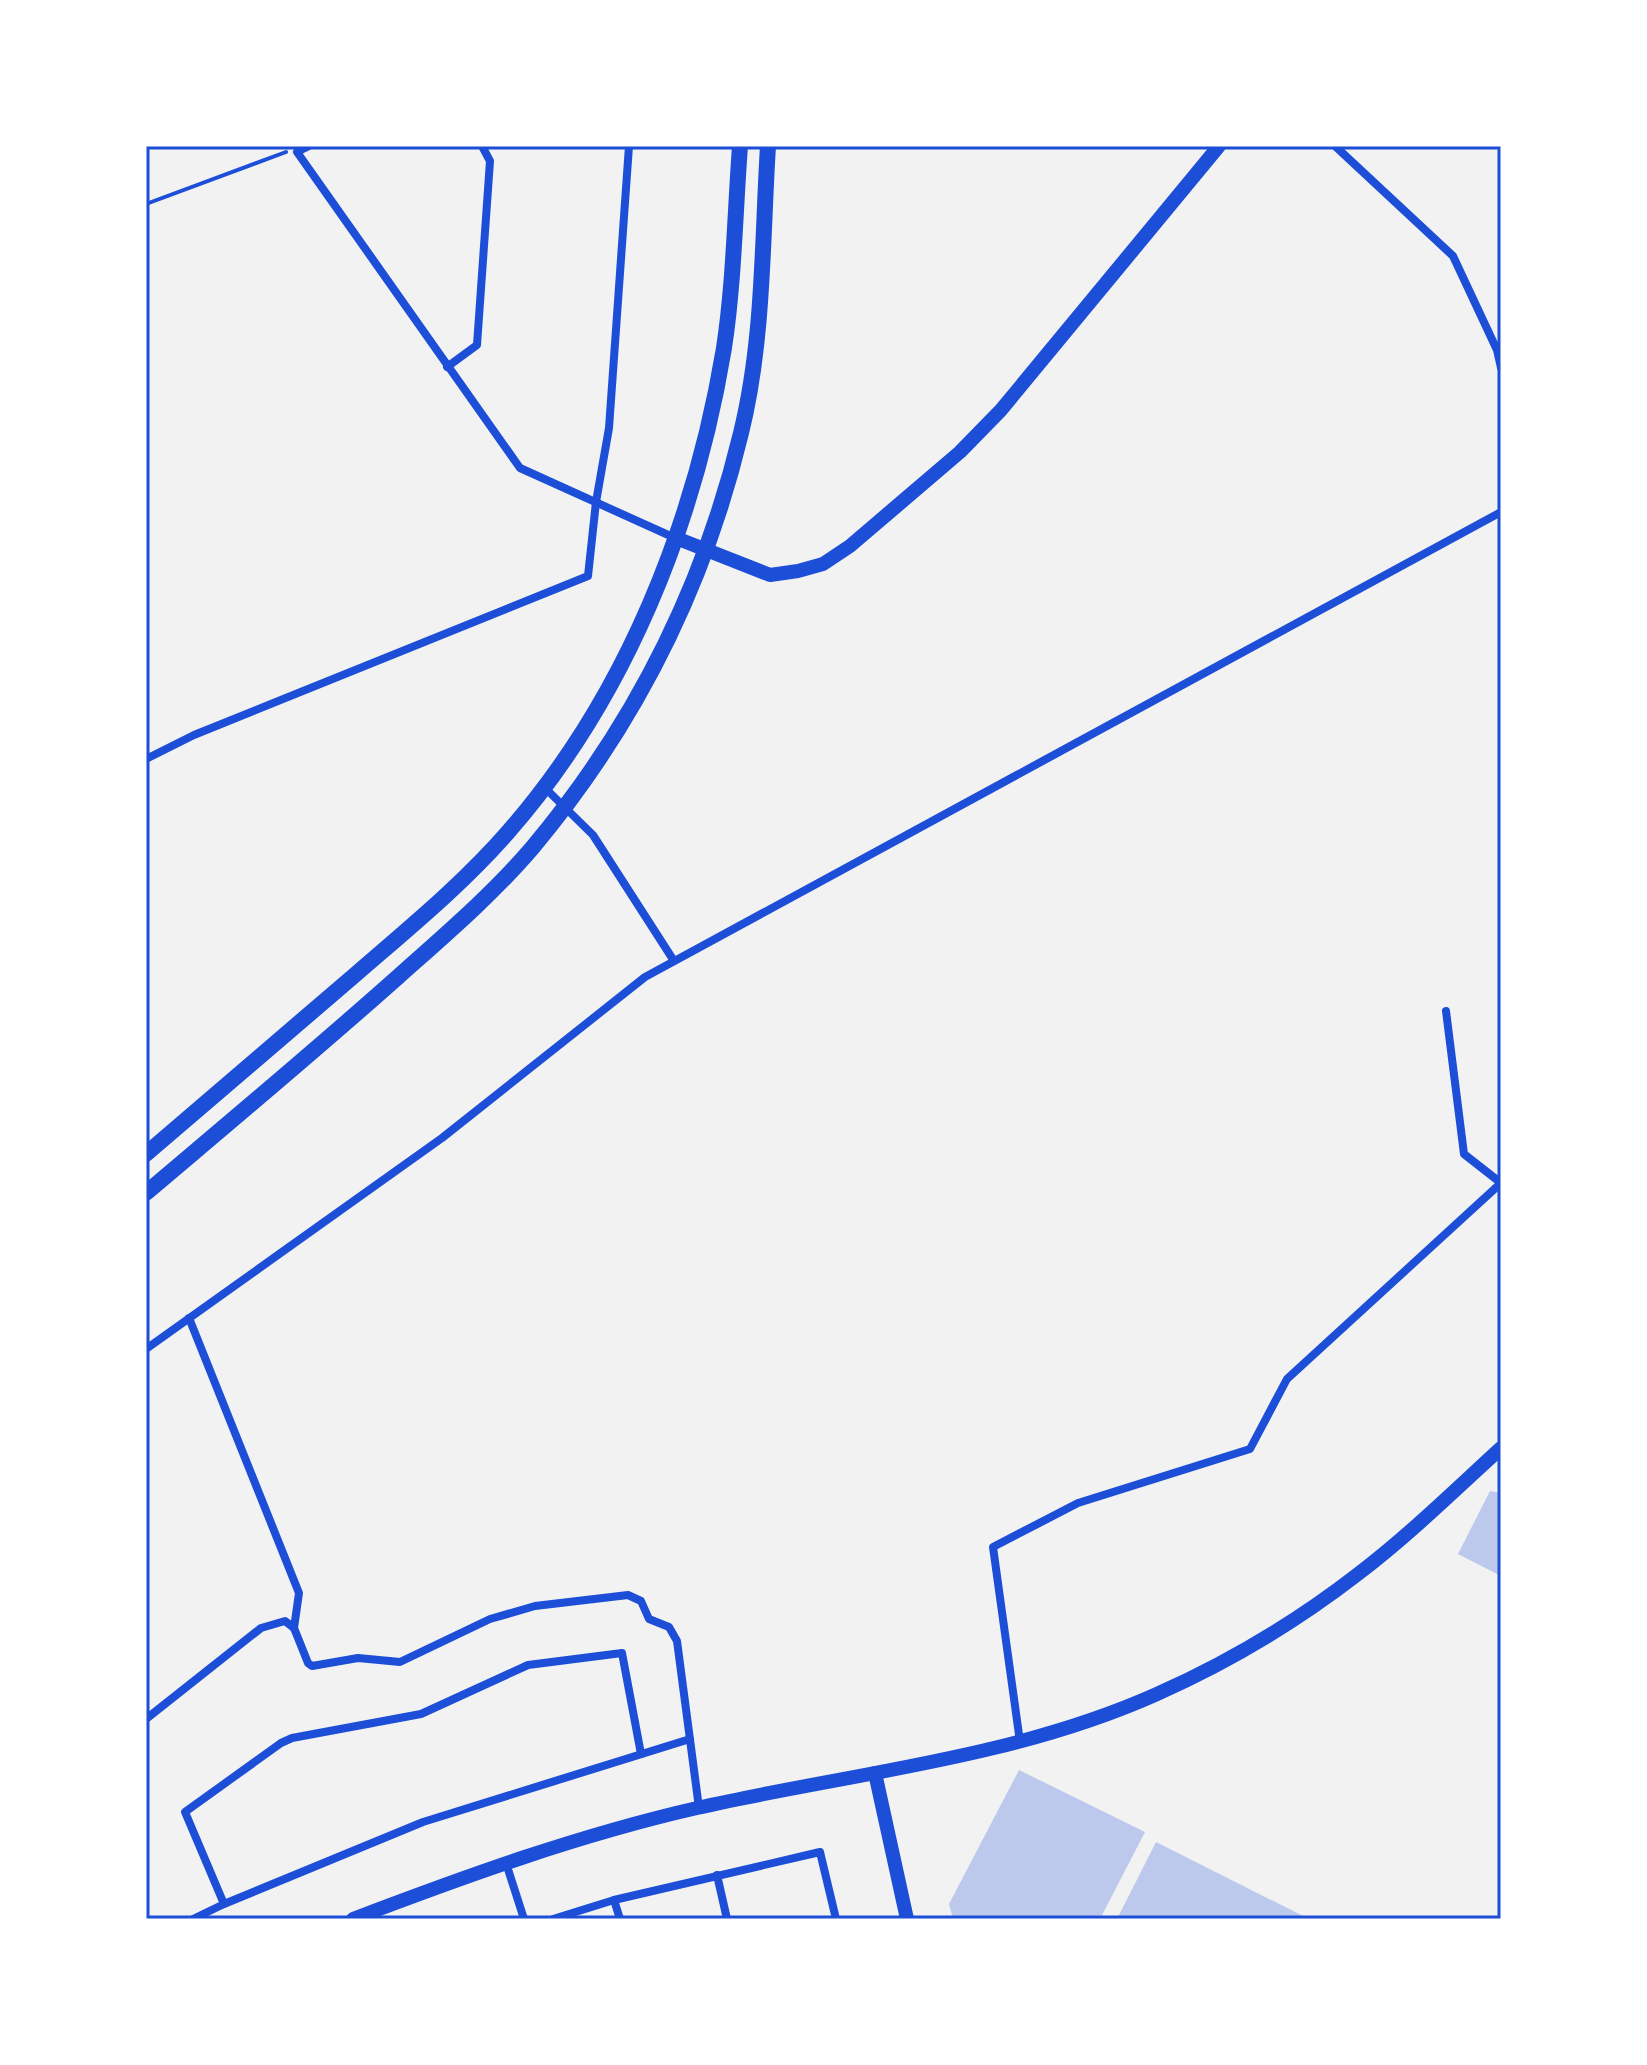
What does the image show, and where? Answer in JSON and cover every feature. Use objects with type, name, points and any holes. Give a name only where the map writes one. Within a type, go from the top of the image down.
[{"type":"main road","points":[[146,1154],[452,891],[510,830],[601,702],[657,588],[686,510],[710,421],[724,346],[740,146]]},
{"type":"main road","points":[[146,1193],[469,913],[530,850],[566,806],[626,720],[686,601],[717,521],[742,431],[756,347],[768,146]]},
{"type":"street","points":[[309,146],[297,152],[520,468],[676,538],[770,575],[823,564],[850,546],[960,452],[1001,410],[1219,146]]},
{"type":"street","points":[[447,367],[477,345],[490,161],[482,146]]},
{"type":"street","points":[[146,759],[194,735],[588,576],[596,502],[609,428],[629,146]]},
{"type":"street","points":[[1335,146],[1453,256],[1500,362]]},
{"type":"street","points":[[146,1349],[442,1138],[645,977],[1501,512]]},
{"type":"street","points":[[543,787],[593,835],[674,961]]},
{"type":"street","points":[[1020,1743],[993,1547],[1078,1503],[1250,1449],[1287,1379],[1501,1183],[1464,1154],[1446,1011]]},
{"type":"street","points":[[189,1318],[299,1593],[294,1628],[308,1663],[312,1666],[358,1658],[400,1662],[490,1619],[535,1606],[628,1595],[635,1597],[641,1601],[649,1619],[674,1632],[699,1808]]},
{"type":"street","points":[[353,1919],[505,1862],[600,1832],[699,1808],[1020,1743],[1092,1721],[1157,1694],[1251,1647],[1303,1614],[1361,1572],[1501,1448]]},
{"type":"street","points":[[146,1719],[261,1628],[285,1621],[294,1628]]},
{"type":"street","points":[[224,1904],[185,1812],[292,1738],[421,1714],[528,1665],[622,1653],[641,1754]]},
{"type":"street","points":[[193,1919],[423,1822],[690,1739]]},
{"type":"street","points":[[875,1773],[907,1919]]},
{"type":"street","points":[[553,1919],[614,1900],[820,1852],[836,1919]]},
{"type":"street","points":[[505,1862],[524,1919]]},
{"type":"street","points":[[717,1875],[727,1919]]},
{"type":"street","points":[[614,1900],[620,1919]]},
{"type":"path","points":[[146,204],[284,152],[297,152]]},
{"type":"building","points":[[1490,1491],[1501,1493],[1501,1576],[1458,1554]]},
{"type":"building","points":[[1019,1770],[1145,1832],[1100,1919],[953,1919],[949,1904]]},
{"type":"building","points":[[1156,1842],[1309,1919],[1117,1919]]}]
